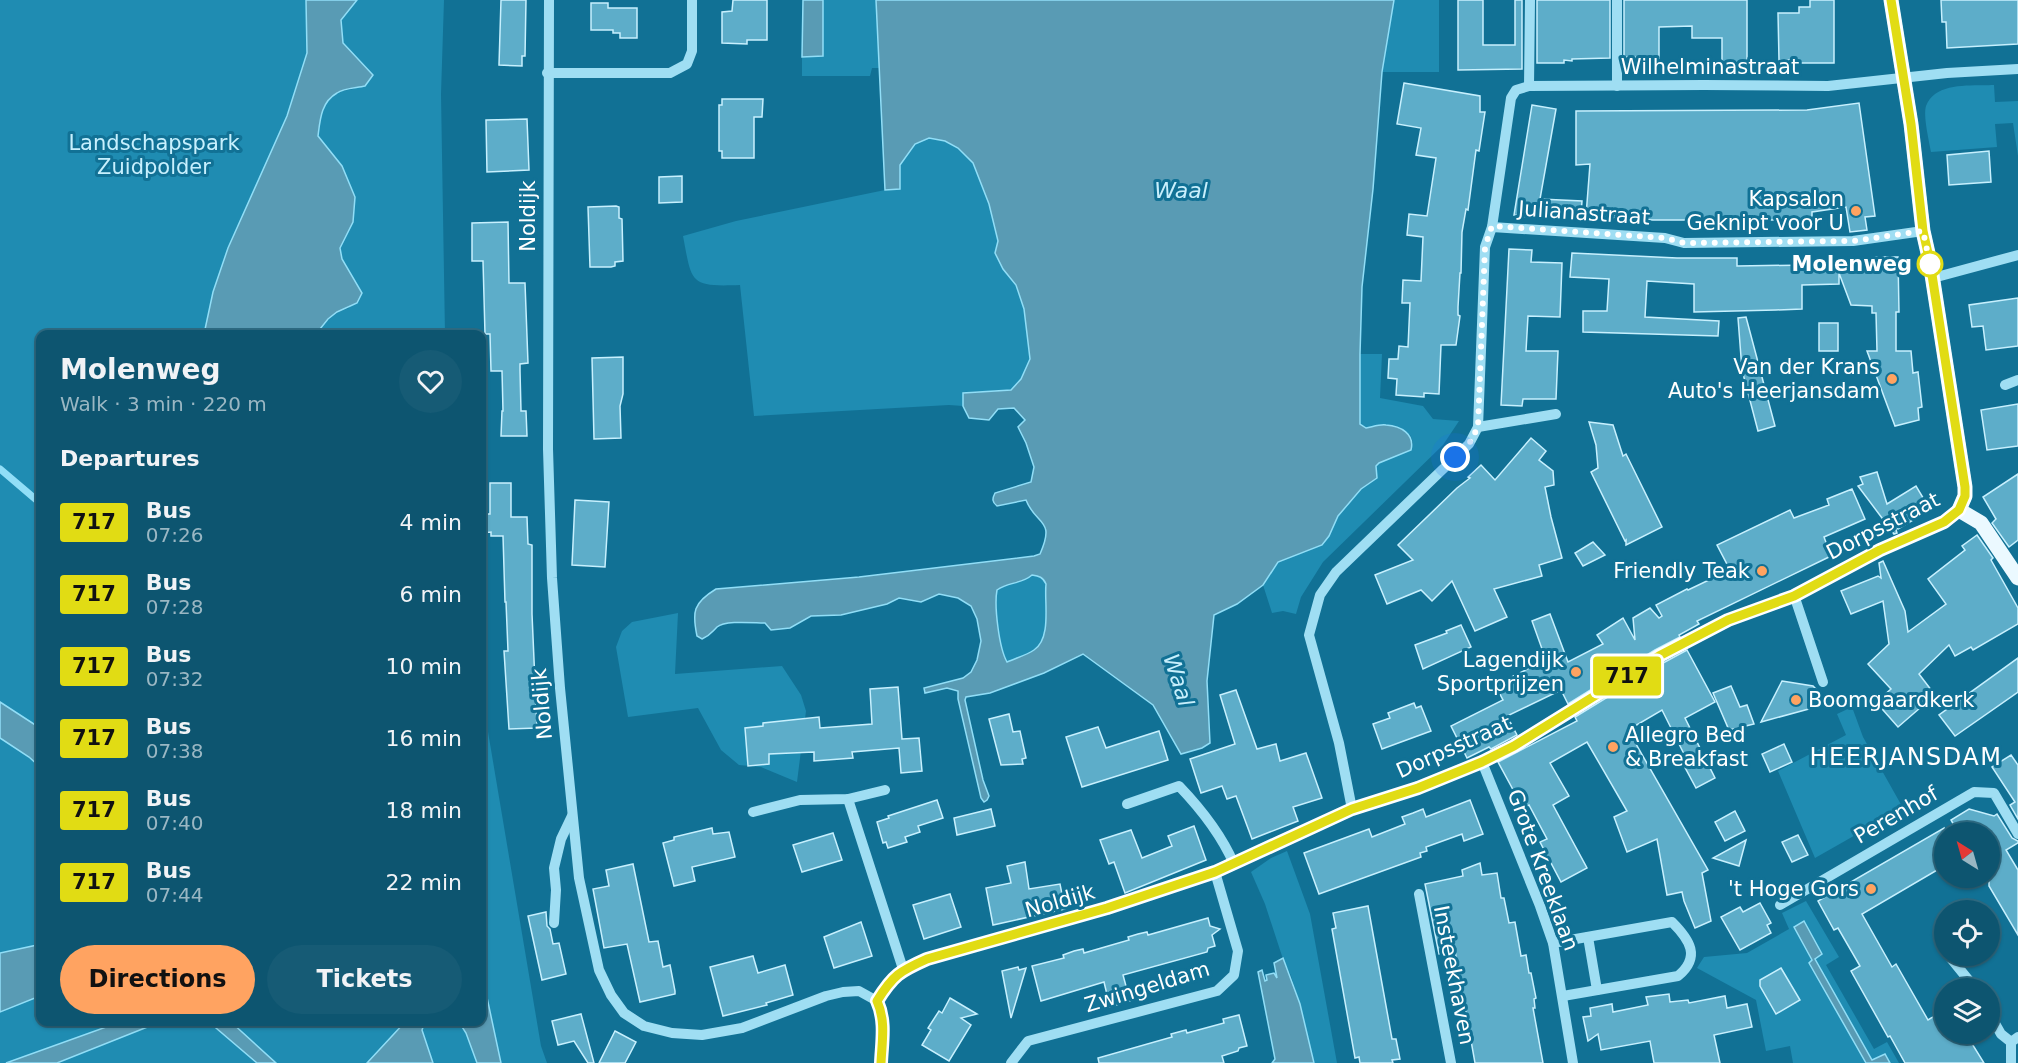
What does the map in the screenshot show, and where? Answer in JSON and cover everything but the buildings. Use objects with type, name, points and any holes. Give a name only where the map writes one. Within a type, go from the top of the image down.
[{"type":"main road","points":[[1891,0],[1911,124],[1923,231],[1933,278],[1965,487],[1965,496],[1959,510]]},
{"type":"main road","name":"Dorpsstraat","points":[[1959,510],[1981,524],[2018,578]]},
{"type":"street","name":"Noldijk","points":[[549,0],[547,73],[548,449],[552,566],[560,688],[579,878],[599,970],[610,995],[624,1013],[644,1026],[672,1033],[702,1035],[742,1028],[826,996],[843,992],[859,992],[877,1001],[892,978],[903,969],[927,959],[1107,908],[1234,864]]},
{"type":"street","points":[[547,73],[670,73],[687,64],[692,51],[692,0]]},
{"type":"street","points":[[1529,86],[1530,0]]},
{"type":"street","points":[[1617,0],[1617,86]]},
{"type":"street","name":"Wilhelminastraat","points":[[1492,226],[1511,98],[1516,90],[1529,86],[1828,86],[1947,73],[2018,69]]},
{"type":"street","points":[[1352,809],[1339,743],[1309,635],[1320,595],[1336,572],[1469,444],[1478,427],[1485,247],[1492,226]]},
{"type":"street","name":"Julianastraat","points":[[1492,226],[1665,238],[1684,243],[1853,241],[1923,231]]},
{"type":"street","points":[[1933,278],[2018,255]]},
{"type":"street","points":[[2005,385],[2018,380]]},
{"type":"street","points":[[1478,427],[1556,414]]},
{"type":"street","name":"Dorpsstraat","points":[[1234,864],[1352,809],[1418,788],[1482,762],[1514,746],[1669,651],[1728,620],[1794,596],[1880,550],[1944,522],[1959,510]]},
{"type":"street","points":[[1794,596],[1823,682]]},
{"type":"street","name":"Grote Kreeklaan","points":[[1482,762],[1553,943],[1573,1063]]},
{"type":"street","points":[[1128,804],[1179,786],[1219,834],[1234,864]]},
{"type":"street","points":[[753,812],[800,800],[848,799],[885,790]]},
{"type":"street","name":"Perenhof","points":[[1780,905],[1974,792],[1994,793],[2018,834]]},
{"type":"street","points":[[848,799],[903,969]]},
{"type":"street","points":[[554,924],[556,890],[554,868],[561,839],[573,815]]},
{"type":"street","name":"Zwingeldam","points":[[1011,1063],[1028,1041],[1217,991],[1234,975],[1238,951],[1215,872]]},
{"type":"street","name":"Insteekhaven","points":[[1419,894],[1451,1063]]},
{"type":"street","points":[[1553,943],[1672,922],[1684,934],[1692,954],[1688,968],[1678,976],[1563,996]]},
{"type":"street","points":[[1588,937],[1597,990]]},
{"type":"street","points":[[1958,966],[1968,978]]},
{"type":"street","points":[[877,1001],[882,1012],[883,1027],[881,1063]]},
{"type":"street","points":[[2000,1032],[2015,1040],[2011,1063]]},
{"type":"green space","name":"Landschapspark Zuidpolder","points":[[0,0],[326,0],[299,330],[36,330],[36,1026],[401,1026],[367,1063],[0,1063]]},
{"type":"green space","points":[[357,0],[444,0],[441,94],[445,330],[319,330],[338,312],[349,308],[347,266],[342,259],[340,248],[353,222],[342,166],[318,136],[320,114],[337,92],[353,89],[373,75],[343,43],[341,20]]},
{"type":"green space","points":[[823,0],[876,0],[880,68],[872,68],[870,76],[802,76],[802,57],[823,56]]},
{"type":"green space","points":[[1394,0],[1439,0],[1439,72],[1382,72]]},
{"type":"green space","points":[[1994,85],[1995,102],[2018,101],[2018,156],[2013,123],[1995,124],[1997,147],[1931,152],[1925,116],[1926,106],[1931,98],[1938,92],[1956,86]]},
{"type":"green space","points":[[929,138],[945,141],[958,148],[973,163],[989,204],[1003,269],[1016,285],[1024,309],[1030,359],[1021,379],[1011,390],[964,392],[963,406],[754,416],[740,285],[711,285],[696,279],[689,264],[683,236],[736,221],[885,190],[900,189],[900,165],[915,144]]},
{"type":"green space","points":[[1360,354],[1382,354],[1380,398],[1423,406],[1433,419],[1459,421],[1443,445],[1323,562],[1301,597],[1296,614],[1283,611],[1272,613],[1263,585],[1278,562],[1322,545],[1338,516],[1361,489],[1377,478],[1376,466],[1379,462],[1411,450],[1413,442],[1410,435],[1387,425],[1366,428],[1360,424]]},
{"type":"green space","points":[[1032,575],[1040,577],[1046,584],[1046,619],[1043,637],[1034,650],[1007,662],[998,627],[997,590]]},
{"type":"green space","points":[[678,613],[675,674],[782,666],[801,695],[806,711],[797,782],[761,767],[739,765],[721,750],[698,708],[628,717],[616,647],[622,631],[632,622]]},
{"type":"green space","points":[[1852,707],[1863,737],[1903,808],[1815,858],[1778,771],[1846,735],[1837,714]]},
{"type":"green space","points":[[486,720],[541,1046],[547,1063],[501,1063],[486,993]]},
{"type":"green space","points":[[1287,851],[1310,914],[1337,1063],[1314,1063],[1291,976],[1251,872],[1271,858]]},
{"type":"green space","points":[[1806,901],[1839,957],[1826,965],[1874,1049],[1887,1042],[1899,1063],[1890,1063],[1885,1054],[1872,1061],[1815,959],[1822,953],[1794,927],[1812,961],[1809,963],[1866,1063],[1793,1063],[1790,1046],[1766,1051],[1756,1000],[1697,968],[1704,957],[1747,953],[1789,929],[1782,913]]},
{"type":"green space","points":[[424,1026],[462,1026],[477,1063],[433,1063],[422,1030]]},
{"type":"water","points":[[306,0],[357,0],[341,20],[343,43],[373,75],[365,86],[340,91],[328,101],[322,112],[318,136],[342,166],[355,197],[353,222],[340,248],[342,259],[362,293],[357,303],[337,312],[319,330],[205,330],[213,292],[228,248],[287,116],[307,53]]},
{"type":"water","points":[[803,0],[823,0],[823,56],[802,57]]},
{"type":"water","name":"Waal","points":[[876,0],[1394,0],[1382,72],[1373,189],[1362,287],[1360,424],[1366,428],[1384,425],[1402,429],[1411,439],[1411,450],[1376,466],[1377,478],[1361,489],[1338,516],[1322,545],[1278,562],[1263,585],[1237,604],[1214,615],[1207,681],[1210,743],[1202,748],[1181,754],[1153,705],[1083,654],[1044,673],[990,693],[966,697],[983,780],[989,796],[984,802],[981,798],[958,691],[947,688],[925,693],[924,688],[963,678],[971,672],[977,660],[981,641],[977,619],[971,606],[958,598],[939,594],[921,602],[899,598],[887,604],[841,615],[811,616],[790,628],[771,630],[765,623],[733,623],[717,627],[702,639],[697,636],[696,609],[708,594],[716,589],[859,577],[1040,554],[1046,534],[1045,528],[1026,500],[997,506],[993,500],[995,493],[1031,482],[1034,467],[1018,427],[1025,420],[1014,408],[998,409],[989,420],[969,418],[963,406],[963,393],[1011,390],[1021,379],[1030,359],[1024,309],[1016,285],[1003,269],[995,253],[998,241],[989,204],[973,163],[958,148],[945,141],[929,138],[915,144],[900,165],[900,189],[885,190]],"holes":[[[1032,575],[1039,576],[1046,584],[1046,619],[1043,637],[1034,650],[1007,662],[998,627],[997,590]]]},
{"type":"water","points":[[0,702],[36,725],[36,763],[29,757],[0,738]]},
{"type":"water","points":[[1804,921],[1822,954],[1815,959],[1872,1060],[1885,1054],[1890,1063],[1866,1063],[1809,963],[1812,960],[1794,927]]},
{"type":"water","points":[[36,945],[36,998],[0,1012],[0,953]]},
{"type":"water","points":[[1283,958],[1300,1004],[1314,1063],[1272,1063],[1275,1059],[1258,972],[1262,970],[1265,981],[1267,980],[1266,975],[1274,973],[1277,978],[1274,963]]},
{"type":"water","points":[[486,993],[501,1063],[477,1063],[462,1026],[486,1026]]},
{"type":"water","points":[[109,1026],[150,1026],[57,1063],[6,1063]]},
{"type":"water","points":[[214,1026],[235,1026],[276,1063],[257,1063]]},
{"type":"water","points":[[401,1026],[424,1026],[422,1030],[433,1063],[367,1063]]},
{"type":"waterway","points":[[0,469],[36,500]]},
{"type":"bus line","name":"717","points":[[881,1063],[883,1027],[882,1012],[877,1001],[892,978],[903,969],[927,959],[1107,908],[1215,872],[1352,809],[1418,788],[1482,762],[1514,746],[1659,656],[1728,620],[1794,596],[1880,550],[1944,522],[1959,510],[1963,504],[1965,487],[1930,262],[1923,231],[1911,124],[1891,0]]},
{"type":"place","name":"Kapsalon Geknipt voor U","points":[[1856,211]]},
{"type":"place","name":"Molenweg","points":[[1930,264]]},
{"type":"place","name":"Van der Krans Auto's Heerjansdam","points":[[1892,379]]},
{"type":"place","name":"Friendly Teak","points":[[1762,571]]},
{"type":"place","name":"Lagendijk Sportprijzen","points":[[1576,672]]},
{"type":"place","name":"Boomgaardkerk","points":[[1796,700]]},
{"type":"place","name":"Allegro Bed & Breakfast","points":[[1613,747]]},
{"type":"place","name":"'t Hoge Gors","points":[[1871,889]]},
{"type":"district","name":"HEERJANSDAM","points":[[1906,757]]},
{"type":"route","points":[[1455,457],[1469,444],[1478,427],[1485,247],[1492,226],[1665,238],[1684,243],[1853,241],[1923,231],[1930,264]]}]
